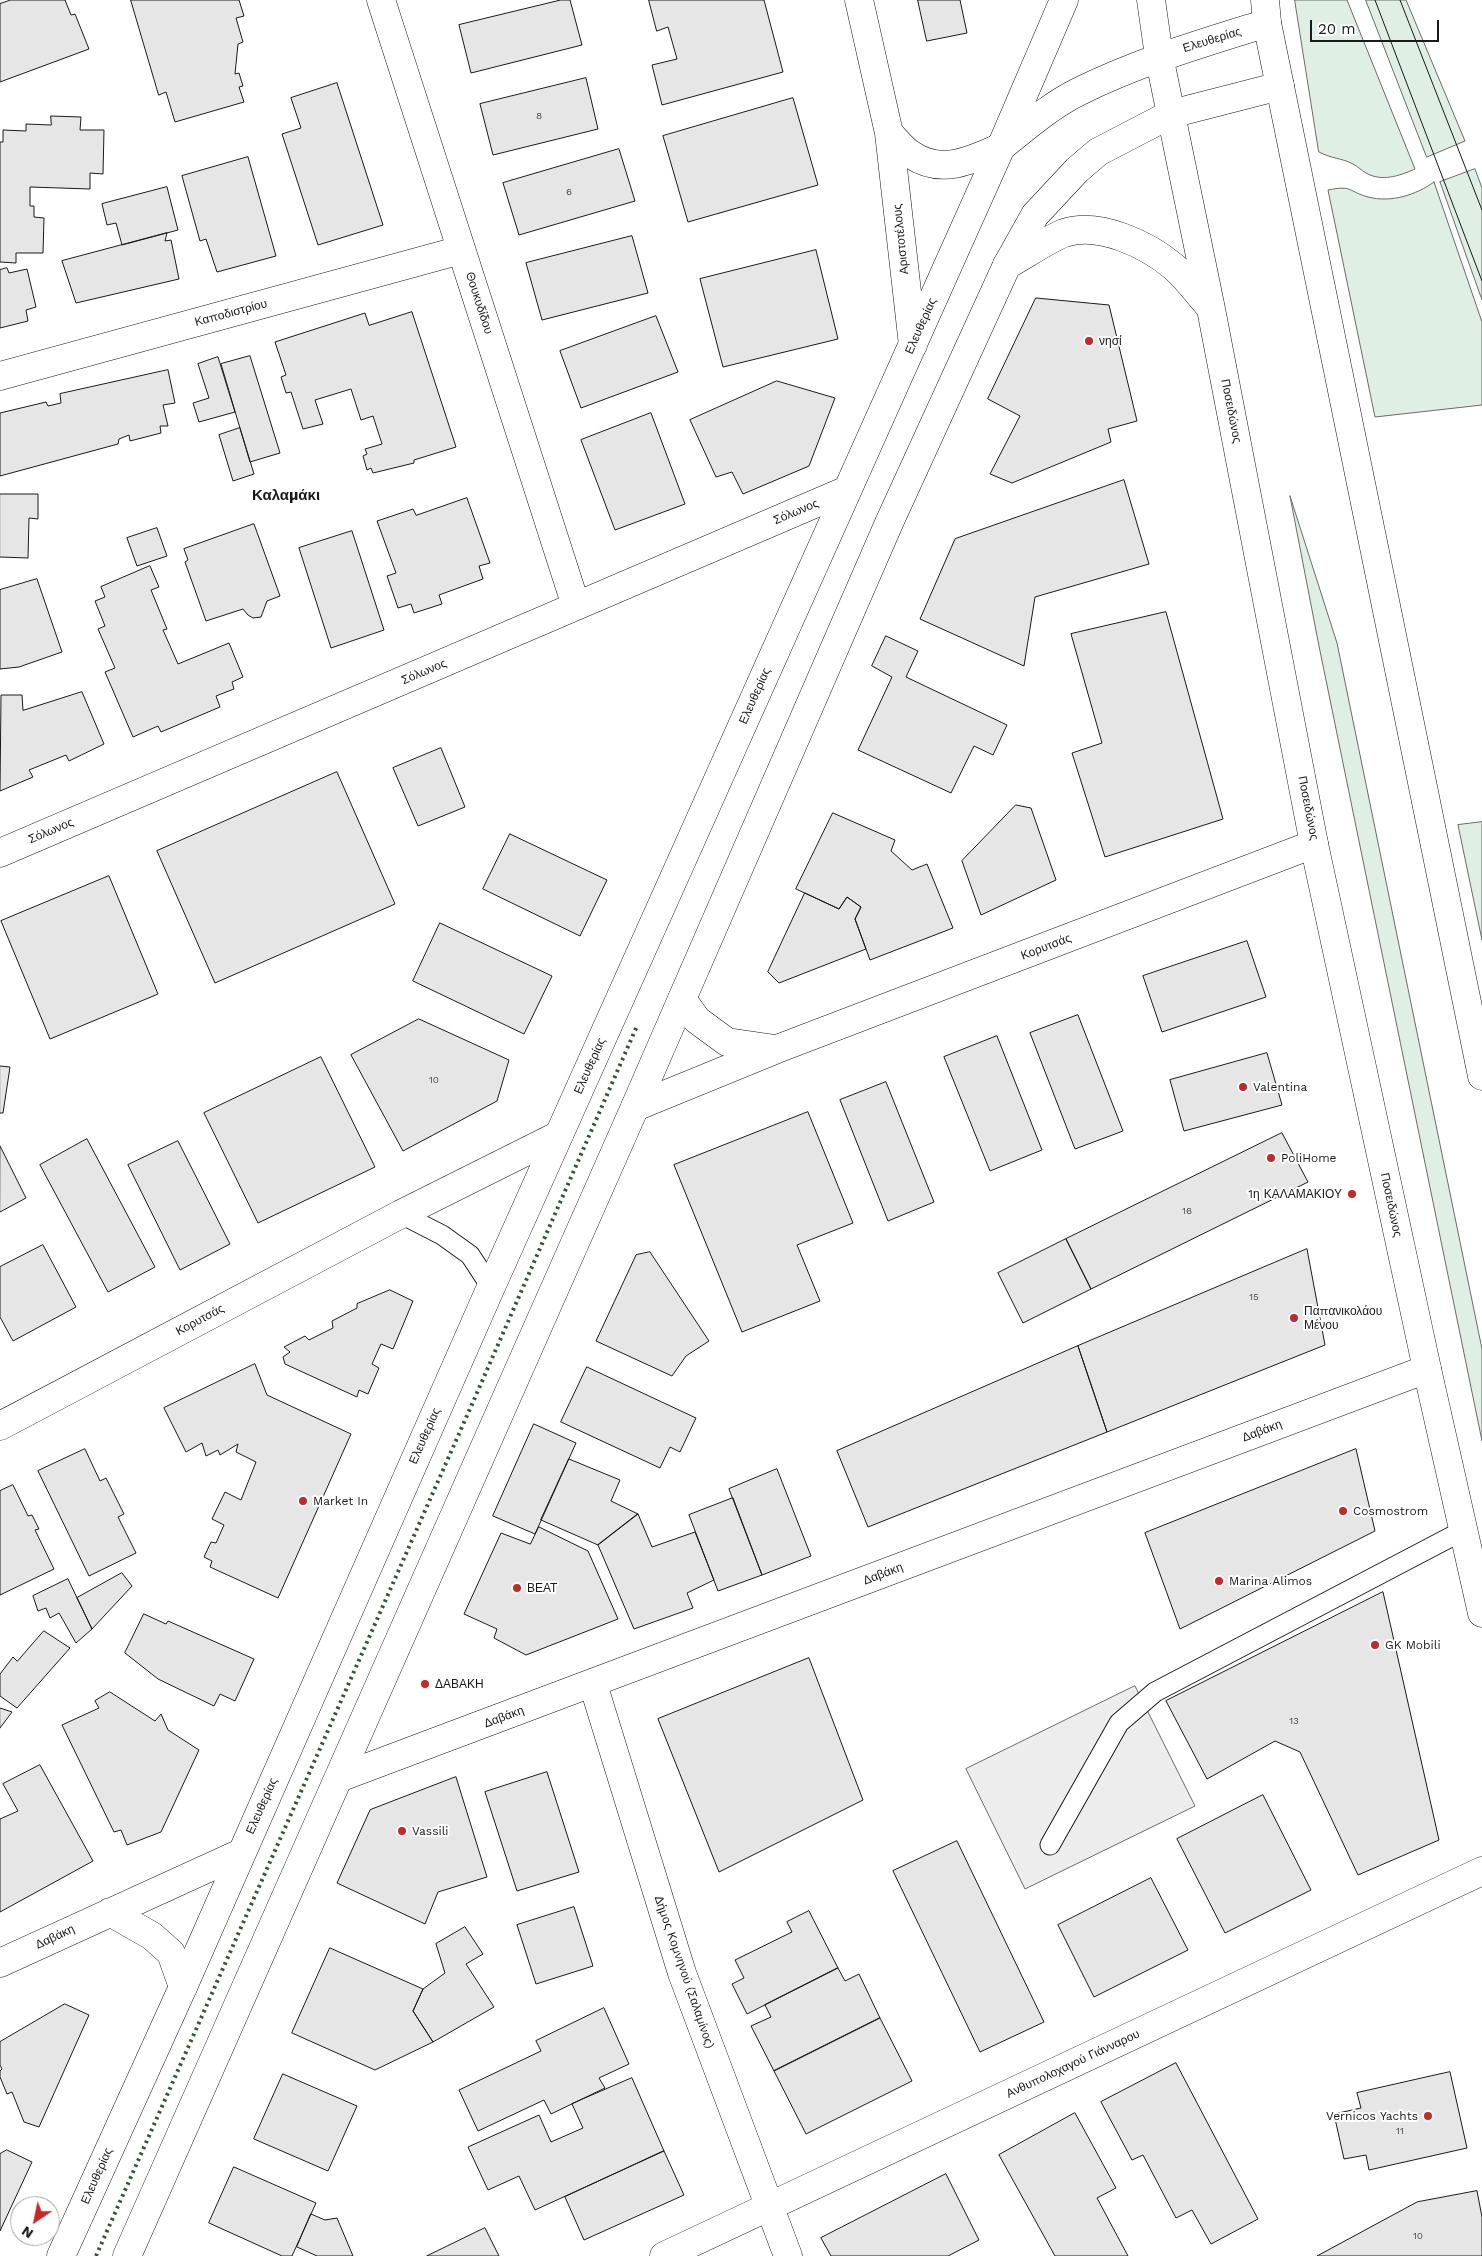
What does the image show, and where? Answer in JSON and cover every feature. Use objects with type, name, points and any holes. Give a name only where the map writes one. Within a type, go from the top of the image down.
[{"type":"main road","name":"Θουκυδίδου","points":[[381,0],[576,606]]},
{"type":"main road","name":"Αριστοτέλους","points":[[859,0],[889,133],[913,345]]},
{"type":"main road","points":[[889,133],[912,155],[932,164],[956,165],[1001,148],[1064,0]]},
{"type":"main road","name":"Ποσειδώνος","points":[[1151,0],[1159,56],[1211,309],[1314,844],[1427,1369],[1482,1613]]},
{"type":"main road","points":[[1266,11],[1482,1076]]},
{"type":"main road","name":"Ελευθερίας","points":[[61,2256],[183,1987],[491,1287],[1001,148],[1050,109],[1077,92],[1266,11]]},
{"type":"main road","points":[[127,2256],[682,999],[889,523],[1007,265],[1035,216],[1077,170],[1098,152],[1171,114],[1280,86]]},
{"type":"main road","points":[[1007,265],[1065,233],[1088,231],[1118,234],[1150,250],[1175,267],[1211,309]]},
{"type":"main road","name":"Καποδιστρίου","points":[[0,376],[461,250]]},
{"type":"main road","name":"Σόλωνος","points":[[0,853],[847,490]]},
{"type":"main road","name":"Κορυτσάς","points":[[634,1107],[777,1050],[1314,844]]},
{"type":"main road","points":[[682,999],[697,1020],[727,1042],[777,1050]]},
{"type":"main road","name":"Κορυτσάς","points":[[0,1426],[401,1214],[559,1135]]},
{"type":"main road","name":"Δαβάκη","points":[[339,1778],[1427,1369]]},
{"type":"main road","name":"Δήμος Κομνηνού (Σαλαμίνος)","points":[[593,1684],[682,1972],[788,2256]]},
{"type":"main road","name":"Δαβάκη","points":[[0,1963],[241,1853]]},
{"type":"main road","name":"Ανθυπολοχαγού Γιάνναρου","points":[[664,2256],[1482,1871]]},
{"type":"main road","points":[[110,1912],[152,1936],[171,1953],[183,1987]]},
{"type":"lane","points":[[401,1214],[442,1235],[470,1255],[491,1287]]},
{"type":"lane","points":[[1050,1845],[1119,1723],[1143,1701],[1155,1692],[1464,1530]]},
{"type":"green space","points":[[1295,0],[1347,0],[1415,169],[1397,176],[1384,178],[1372,176],[1349,162],[1319,152]]},
{"type":"green space","points":[[1366,0],[1406,0],[1465,141],[1427,157]]},
{"type":"green space","points":[[1475,169],[1482,188],[1482,300],[1440,182]]},
{"type":"green space","points":[[1434,182],[1482,322],[1482,405],[1375,417],[1328,190],[1346,188],[1368,197],[1385,199],[1403,197],[1419,191]]},
{"type":"green space","points":[[1290,496],[1337,643],[1482,1349],[1482,1441],[1319,646]]},
{"type":"green space","points":[[1482,822],[1482,940],[1458,825]]},
{"type":"shaded area","points":[[1135,1686],[1195,1806],[1025,1889],[966,1769]]},
{"type":"building","points":[[11,0],[65,0],[71,15],[75,14],[89,49],[0,82],[0,4]]},
{"type":"building","points":[[131,0],[239,0],[244,16],[236,18],[243,42],[238,44],[235,74],[239,73],[243,86],[239,87],[244,102],[175,122],[166,92],[159,95]]},
{"type":"building","points":[[561,0],[570,0],[582,45],[471,73],[459,25]]},
{"type":"building","points":[[649,0],[764,0],[783,72],[662,105],[652,65],[677,59],[668,27],[657,31]]},
{"type":"building","points":[[918,0],[960,0],[967,33],[927,41]]},
{"type":"building","points":[[586,78],[598,129],[493,155],[480,104]]},
{"type":"building","points":[[337,83],[383,225],[318,245],[282,134],[301,128],[291,98]]},
{"type":"building","points":[[793,98],[818,185],[688,222],[663,136]]},
{"type":"building","points":[[51,116],[81,117],[80,130],[104,130],[103,174],[90,173],[90,189],[30,187],[30,206],[34,206],[34,217],[44,218],[43,253],[16,253],[16,263],[0,262],[0,142],[3,142],[3,130],[26,131],[26,124],[51,125]]},
{"type":"building","points":[[619,149],[635,201],[519,235],[503,183]]},
{"type":"building","points":[[248,157],[276,256],[217,272],[206,239],[200,241],[182,176]]},
{"type":"building","points":[[167,187],[178,230],[122,245],[116,223],[107,225],[102,204]]},
{"type":"building","points":[[167,233],[165,241],[171,240],[179,279],[76,303],[62,261]]},
{"type":"building","points":[[632,236],[648,293],[542,320],[526,263]]},
{"type":"building","points":[[816,250],[838,339],[723,367],[700,279]]},
{"type":"building","points":[[7,268],[9,273],[27,269],[36,307],[26,310],[28,321],[0,328],[0,270]]},
{"type":"building","points":[[1036,298],[1109,305],[1137,421],[1108,429],[1111,442],[1012,483],[990,474],[1020,416],[988,399]]},
{"type":"building","points":[[412,312],[456,447],[414,460],[414,463],[373,473],[371,468],[367,470],[363,456],[367,454],[365,449],[382,444],[373,416],[361,420],[351,389],[315,400],[323,424],[303,429],[291,392],[286,393],[281,377],[286,375],[275,342],[365,313],[369,325]]},
{"type":"building","points":[[656,316],[678,372],[581,408],[560,351]]},
{"type":"building","points":[[250,356],[280,453],[250,462],[221,364]]},
{"type":"building","points":[[218,357],[235,412],[199,422],[193,403],[209,398],[198,364]]},
{"type":"building","points":[[168,370],[175,403],[163,405],[168,426],[160,426],[161,433],[130,441],[129,435],[119,439],[118,444],[0,476],[0,413],[46,402],[48,406],[61,403],[60,394]]},
{"type":"building","points":[[777,381],[835,398],[809,466],[743,494],[732,472],[716,477],[690,420]]},
{"type":"building","points":[[651,413],[685,504],[615,530],[581,440]]},
{"type":"building","points":[[240,428],[254,474],[233,481],[219,435]]},
{"type":"building","points":[[1124,480],[1149,564],[1035,597],[1024,666],[920,619],[955,539]]},
{"type":"building","points":[[0,494],[38,494],[38,519],[29,518],[28,558],[0,557]]},
{"type":"building","points":[[467,498],[490,563],[479,566],[483,579],[439,595],[442,604],[414,613],[411,604],[398,608],[387,576],[396,573],[377,521],[413,509],[416,515]]},
{"type":"building","points":[[254,524],[280,596],[267,601],[261,617],[253,618],[243,609],[206,621],[185,562],[188,560],[184,549]]},
{"type":"building","points":[[157,528],[167,556],[137,566],[127,538]]},
{"type":"building","points":[[352,531],[384,630],[331,648],[299,548]]},
{"type":"building","points":[[150,566],[159,587],[151,590],[167,629],[163,630],[178,664],[229,643],[243,677],[232,682],[234,689],[216,696],[220,707],[161,732],[158,726],[133,737],[105,672],[115,668],[98,629],[105,626],[95,601],[105,597],[101,587]]},
{"type":"building","points":[[37,579],[62,652],[19,667],[0,669],[0,590]]},
{"type":"building","points":[[1166,612],[1223,819],[1105,857],[1072,753],[1102,743],[1071,634]]},
{"type":"building","points":[[886,636],[918,651],[906,677],[1007,725],[993,755],[974,746],[951,793],[858,750],[892,677],[872,666]]},
{"type":"building","points":[[82,692],[104,744],[69,761],[66,755],[29,770],[33,777],[0,791],[1,695],[22,695],[23,710]]},
{"type":"building","points":[[441,748],[465,807],[418,826],[393,768]]},
{"type":"building","points":[[337,772],[395,904],[215,983],[157,851]]},
{"type":"building","points":[[1016,805],[1031,808],[1056,880],[981,915],[962,861]]},
{"type":"building","points":[[833,813],[895,840],[891,851],[912,870],[927,864],[953,928],[870,960],[855,919],[861,907],[847,897],[839,909],[796,889]]},
{"type":"building","points":[[510,834],[607,880],[580,936],[483,889]]},
{"type":"building","points":[[109,876],[158,994],[50,1039],[1,921]]},
{"type":"building","points":[[805,893],[839,909],[847,897],[861,907],[855,919],[866,949],[779,983],[768,972]]},
{"type":"building","points":[[440,923],[552,976],[524,1034],[413,981]]},
{"type":"building","points":[[1247,941],[1266,997],[1162,1032],[1143,976]]},
{"type":"building","points":[[1078,1015],[1123,1131],[1075,1149],[1030,1033]]},
{"type":"building","points":[[419,1019],[509,1060],[497,1101],[403,1151],[351,1055]]},
{"type":"building","points":[[997,1036],[1042,1150],[990,1171],[944,1057]]},
{"type":"building","points":[[1267,1053],[1282,1105],[1184,1131],[1170,1080]]},
{"type":"building","points":[[321,1057],[375,1167],[258,1223],[204,1113]]},
{"type":"building","points":[[0,1066],[10,1067],[3,1113],[0,1113]]},
{"type":"building","points":[[886,1082],[934,1202],[888,1221],[840,1100]]},
{"type":"building","points":[[808,1112],[853,1223],[797,1245],[820,1301],[742,1332],[674,1165]]},
{"type":"building","points":[[1282,1133],[1308,1182],[1091,1289],[1066,1239]]},
{"type":"building","points":[[87,1139],[155,1267],[108,1292],[40,1165]]},
{"type":"building","points":[[178,1141],[230,1244],[180,1270],[128,1165]]},
{"type":"building","points":[[0,1146],[26,1198],[0,1212]]},
{"type":"building","points":[[1066,1239],[1091,1289],[1023,1323],[998,1273]]},
{"type":"building","points":[[43,1245],[76,1307],[13,1341],[0,1317],[0,1267]]},
{"type":"building","points":[[1307,1249],[1325,1345],[1107,1432],[1078,1346]]},
{"type":"building","points":[[650,1252],[709,1341],[686,1356],[672,1376],[596,1341],[636,1255]]},
{"type":"building","points":[[390,1290],[413,1301],[393,1349],[381,1344],[372,1364],[379,1368],[368,1394],[359,1390],[357,1397],[285,1364],[283,1357],[290,1352],[284,1347],[305,1336],[309,1340],[333,1328],[332,1321],[357,1308],[357,1304]]},
{"type":"building","points":[[1078,1346],[1107,1432],[868,1527],[837,1451]]},
{"type":"building","points":[[255,1364],[267,1395],[351,1434],[278,1598],[210,1567],[212,1561],[204,1557],[211,1542],[216,1543],[224,1525],[212,1519],[225,1492],[241,1500],[256,1462],[236,1452],[238,1444],[220,1455],[218,1450],[206,1456],[202,1443],[186,1452],[164,1408]]},
{"type":"building","points":[[587,1367],[696,1418],[680,1452],[670,1447],[660,1468],[561,1422]]},
{"type":"building","points":[[534,1424],[576,1443],[535,1534],[493,1516]]},
{"type":"building","points":[[85,1449],[100,1481],[106,1478],[124,1514],[118,1517],[136,1553],[89,1576],[38,1471]]},
{"type":"building","name":"Marina Alimos","points":[[1356,1449],[1375,1531],[1180,1629],[1145,1533]]},
{"type":"building","points":[[569,1459],[620,1480],[611,1501],[638,1514],[598,1545],[541,1520]]},
{"type":"building","points":[[777,1469],[811,1556],[762,1575],[729,1489]]},
{"type":"building","points":[[13,1485],[28,1516],[32,1515],[39,1529],[35,1530],[54,1569],[0,1595],[0,1491]]},
{"type":"building","points":[[733,1498],[762,1575],[718,1591],[689,1515]]},
{"type":"building","points":[[638,1514],[652,1547],[695,1532],[714,1580],[687,1593],[693,1608],[634,1629],[598,1545]]},
{"type":"building","points":[[539,1527],[588,1551],[618,1619],[526,1655],[494,1638],[497,1629],[464,1614],[501,1533],[530,1544]]},
{"type":"building","points":[[122,1573],[132,1586],[92,1629],[77,1598]]},
{"type":"building","points":[[68,1579],[92,1629],[76,1643],[59,1613],[50,1618],[46,1608],[38,1611],[33,1596]]},
{"type":"building","points":[[1383,1592],[1439,1840],[1358,1875],[1300,1752],[1275,1741],[1207,1779],[1166,1701]]},
{"type":"building","points":[[144,1614],[166,1624],[168,1621],[254,1659],[235,1701],[220,1694],[214,1706],[158,1679],[125,1653]]},
{"type":"building","points":[[44,1631],[70,1648],[17,1708],[0,1696],[0,1674],[13,1657],[17,1661]]},
{"type":"building","points":[[809,1658],[863,1800],[719,1872],[658,1719]]},
{"type":"building","points":[[110,1692],[155,1721],[161,1714],[168,1730],[199,1750],[161,1832],[127,1845],[121,1830],[114,1832],[62,1725],[99,1708],[95,1701]]},
{"type":"building","points":[[0,1708],[12,1712],[0,1728]]},
{"type":"building","points":[[40,1765],[93,1861],[0,1912],[0,1819],[18,1811],[3,1784]]},
{"type":"building","points":[[547,1772],[579,1872],[517,1891],[485,1792]]},
{"type":"building","points":[[456,1777],[487,1877],[438,1892],[425,1924],[337,1883],[370,1810]]},
{"type":"building","points":[[1263,1795],[1311,1890],[1225,1933],[1177,1839]]},
{"type":"building","points":[[957,1841],[1044,2022],[980,2052],[893,1871]]},
{"type":"building","points":[[1151,1878],[1188,1950],[1094,1997],[1058,1925]]},
{"type":"building","points":[[574,1907],[593,1966],[536,1984],[517,1925]]},
{"type":"building","points":[[809,1911],[838,1968],[747,2014],[732,1984],[744,1978],[735,1960],[792,1932],[787,1922]]},
{"type":"building","points":[[465,1927],[483,1954],[466,1964],[494,2007],[433,2042],[413,2011],[423,1989],[445,1973],[436,1944]]},
{"type":"building","points":[[330,1948],[423,1989],[413,2011],[433,2042],[375,2070],[292,2033]]},
{"type":"building","points":[[838,1968],[845,1981],[859,1974],[880,2018],[774,2071],[751,2026],[771,2017],[765,2005]]},
{"type":"building","points":[[65,2004],[89,2015],[39,2127],[24,2122],[12,2092],[7,2094],[0,2077],[2,2069],[0,2065],[0,2042]]},
{"type":"building","points":[[604,2008],[629,2064],[599,2078],[605,2088],[551,2114],[544,2100],[478,2131],[459,2090],[541,2051],[536,2041]]},
{"type":"building","points":[[880,2018],[912,2081],[806,2134],[774,2071]]},
{"type":"building","points":[[1176,2063],[1258,2219],[1211,2244],[1192,2210],[1176,2218],[1143,2155],[1132,2160],[1101,2102]]},
{"type":"building","points":[[1450,2072],[1467,2148],[1369,2170],[1366,2155],[1344,2159],[1334,2114],[1361,2108],[1357,2093]]},
{"type":"building","points":[[283,2074],[357,2106],[328,2171],[254,2139]]},
{"type":"building","points":[[632,2078],[664,2151],[535,2210],[519,2176],[488,2190],[468,2147],[539,2115],[551,2142],[583,2128],[572,2104]]},
{"type":"building","points":[[1075,2113],[1116,2188],[1097,2198],[1128,2256],[1055,2256],[999,2155]]},
{"type":"building","points":[[7,2150],[32,2162],[16,2196],[10,2196],[10,2209],[0,2231],[0,2154]]},
{"type":"building","points":[[664,2151],[684,2195],[584,2240],[565,2197]]},
{"type":"building","points":[[234,2167],[316,2203],[292,2256],[282,2256],[209,2223]]},
{"type":"building","points":[[946,2174],[979,2240],[948,2256],[831,2256],[821,2238]]},
{"type":"building","points":[[1477,2191],[1482,2217],[1482,2256],[1317,2256],[1417,2202]]},
{"type":"building","points":[[311,2214],[325,2220],[337,2218],[353,2256],[317,2256],[297,2247]]},
{"type":"building","points":[[485,2228],[499,2256],[427,2256]]},
{"type":"tram line","points":[[1375,0],[1482,281]]},
{"type":"tram line","points":[[1400,0],[1482,210]]},
{"type":"hedge","points":[[96,2256],[637,1026]]},
{"type":"place","name":"νησί","points":[[1089,341]]},
{"type":"place","name":"Valentina","points":[[1243,1087]]},
{"type":"place","name":"PoliHome","points":[[1271,1158]]},
{"type":"place","name":"1η ΚΑΛΑΜΑΚΙΟΥ","points":[[1352,1194]]},
{"type":"place","name":"Παπανικολάου Μένου","points":[[1294,1318]]},
{"type":"place","name":"Market In","points":[[303,1501]]},
{"type":"place","name":"Cosmostrom","points":[[1343,1511]]},
{"type":"place","name":"Marina Alimos","points":[[1219,1581]]},
{"type":"place","name":"ΒΕΑΤ","points":[[517,1588]]},
{"type":"place","name":"GK Mobili","points":[[1375,1645]]},
{"type":"place","name":"ΔΑΒΑΚΗ","points":[[425,1684]]},
{"type":"place","name":"Vassili","points":[[402,1831]]},
{"type":"place","name":"Vernicos Yachts","points":[[1428,2116]]},
{"type":"district","name":"Καλαμάκι","points":[[286,496]]}]
